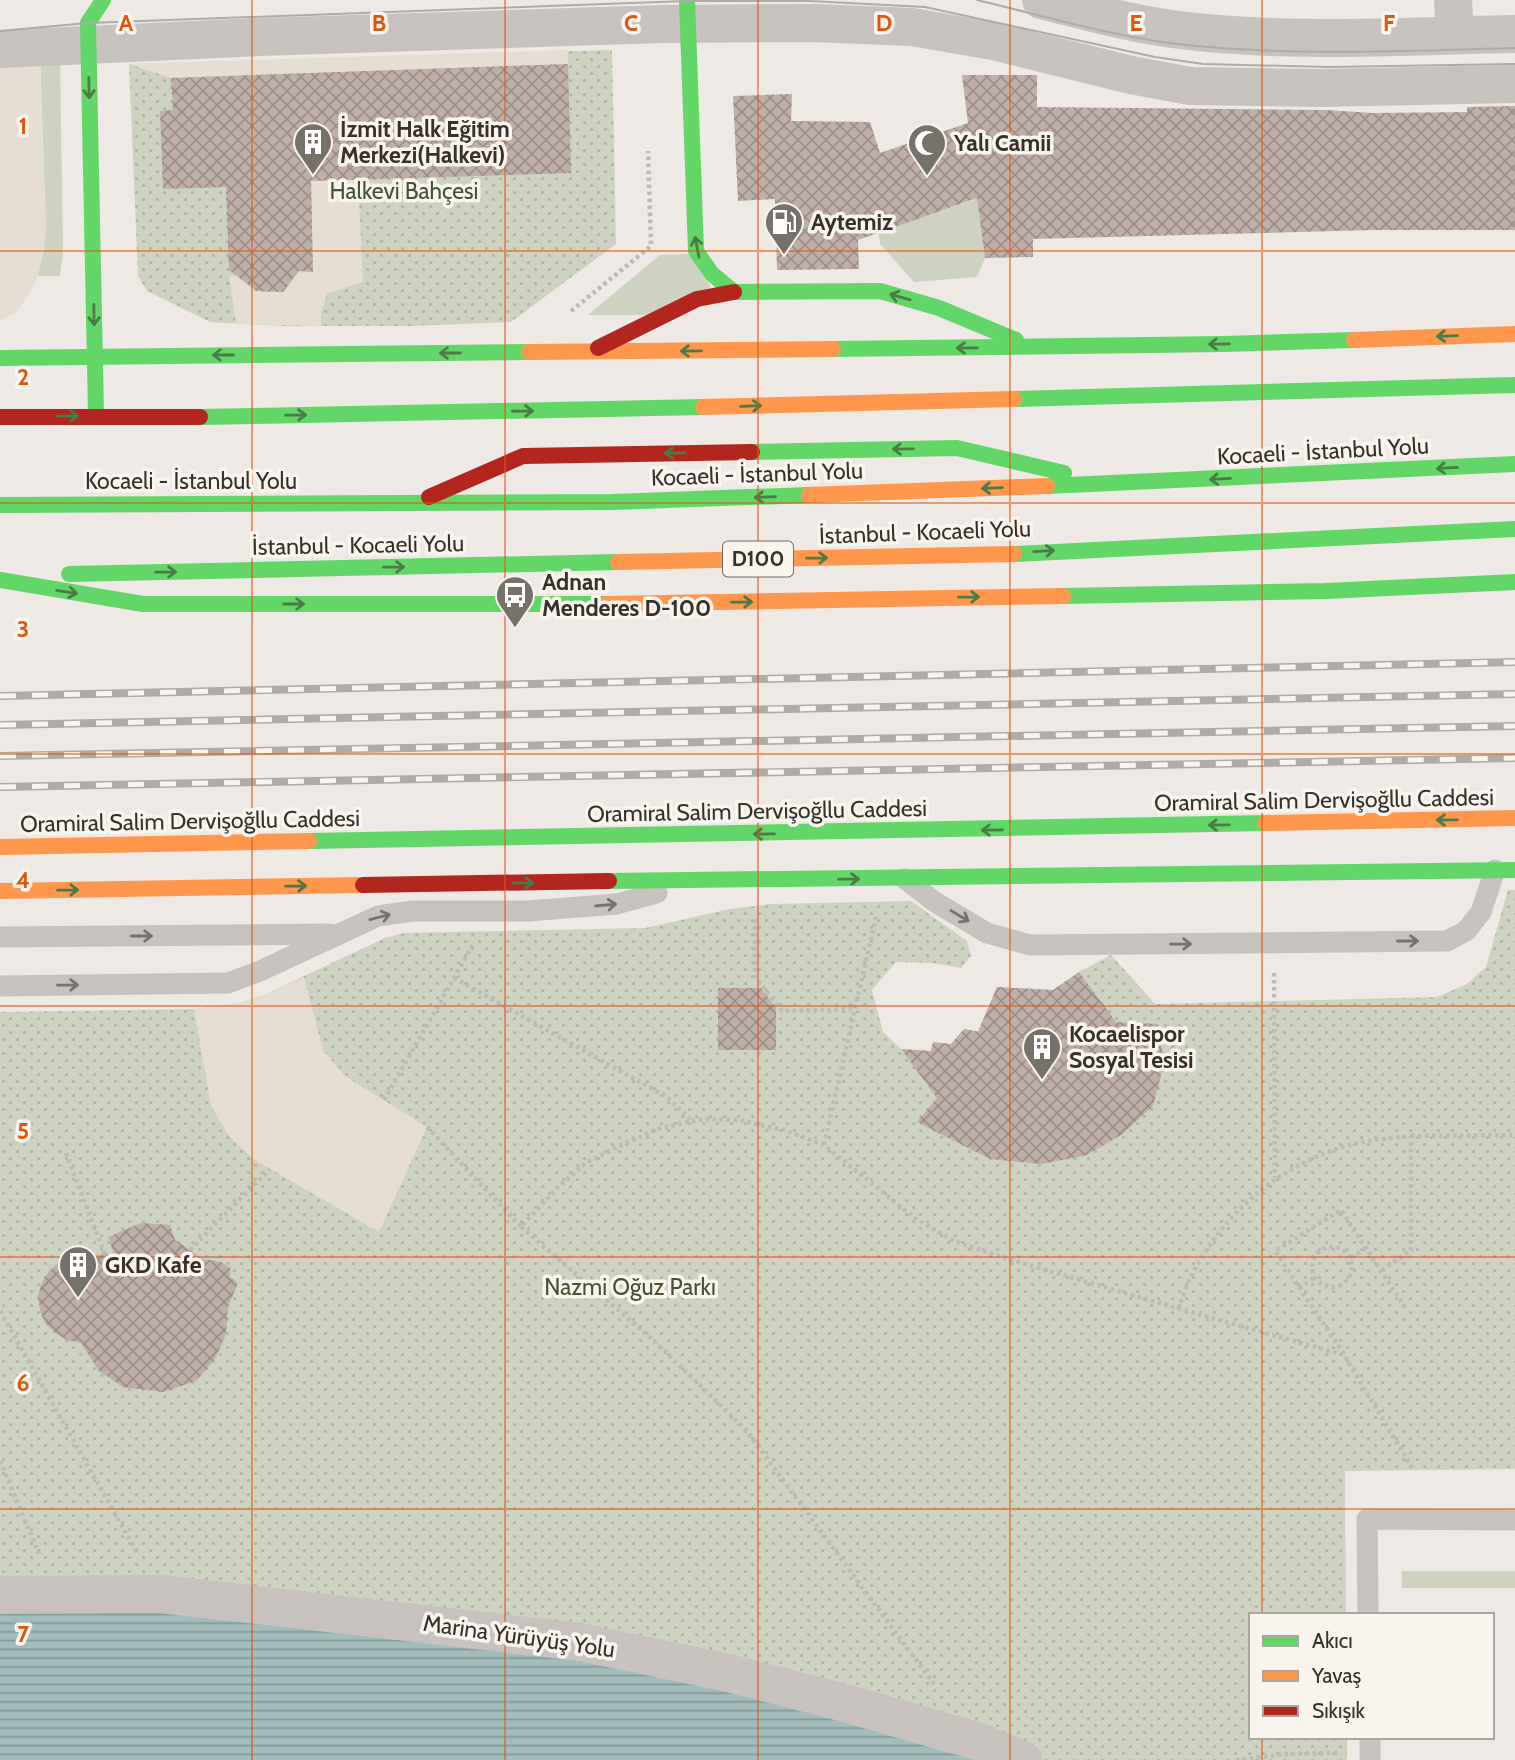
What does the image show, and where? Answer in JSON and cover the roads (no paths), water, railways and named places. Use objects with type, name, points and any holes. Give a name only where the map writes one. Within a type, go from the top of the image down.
[{"type":"main road","points":[[96,415],[88,23],[103,0]]},
{"type":"main road","points":[[687,12],[696,251],[703,266],[715,281],[734,292]]},
{"type":"main road","points":[[589,352],[697,299],[734,292],[880,291],[939,308],[1032,347]]},
{"type":"main road","points":[[0,358],[1224,344],[1515,334]]},
{"type":"main road","points":[[0,417],[179,417],[646,409],[1515,385]]},
{"type":"main road","points":[[415,503],[523,456],[957,448],[1114,484]]},
{"type":"main road","name":"Kocaeli - İstanbul Yolu","points":[[0,505],[613,502],[1114,484],[1515,464]]},
{"type":"main road","name":"İstanbul - Kocaeli Yolu","points":[[0,578],[1004,554],[1515,529]]},
{"type":"main road","points":[[0,578],[144,604],[592,604],[1312,591],[1515,582]]},
{"type":"main road","name":"Oramiral Salim Dervişoğllu Caddesi","points":[[0,847],[1515,818]]},
{"type":"main road","points":[[0,891],[1505,870]]},
{"type":"street","points":[[1041,0],[1114,19],[1173,29],[1219,33],[1298,37],[1454,18],[1515,34]]},
{"type":"street","points":[[0,49],[687,12],[816,23],[912,27],[993,41],[1131,75],[1189,86],[1321,88],[1515,84]]},
{"type":"street","name":"Marina Yürüyüş Yolu","points":[[0,1595],[160,1594],[580,1642],[728,1673],[977,1741],[1024,1760]]},
{"type":"lane","points":[[903,878],[935,902],[987,933],[1030,945],[1447,941],[1466,932],[1505,870]]},
{"type":"lane","points":[[0,986],[228,983],[378,916],[413,911],[528,911],[617,904],[700,881]]},
{"type":"lane","points":[[0,937],[337,934]]},
{"type":"lane","points":[[1368,1613],[1367,1519],[1515,1520]]},
{"type":"water","points":[[0,1595],[580,1642],[1004,1760],[0,1760]]},
{"type":"tram line","points":[[977,0],[1120,35],[1212,47],[1299,52],[1515,48]]},
{"type":"tram line","points":[[0,31],[88,23],[687,1],[810,1],[925,7],[1155,57],[1203,64],[1328,67],[1515,64]]},
{"type":"railway","points":[[0,696],[1515,662]]},
{"type":"railway","points":[[0,725],[1515,694]]},
{"type":"railway","points":[[0,756],[1515,726]]},
{"type":"railway","points":[[0,787],[1515,758]]},
{"type":"place","name":"İzmit Halk Eğitim Merkezi(Halkevi)","points":[[313,176]]},
{"type":"place","name":"Yalı Camii","points":[[927,177]]},
{"type":"place","name":"Aytemiz","points":[[784,256]]},
{"type":"place","name":"Adnan Menderes D-100","points":[[515,629]]},
{"type":"place","name":"Kocaelispor Sosyal Tesisi","points":[[1042,1081]]},
{"type":"place","name":"GKD Kafe","points":[[78,1299]]},
{"type":"park label","name":"Halkevi Bahçesi","points":[[404,191]]},
{"type":"park label","name":"Nazmi Oğuz Parkı","points":[[630,1287]]}]
